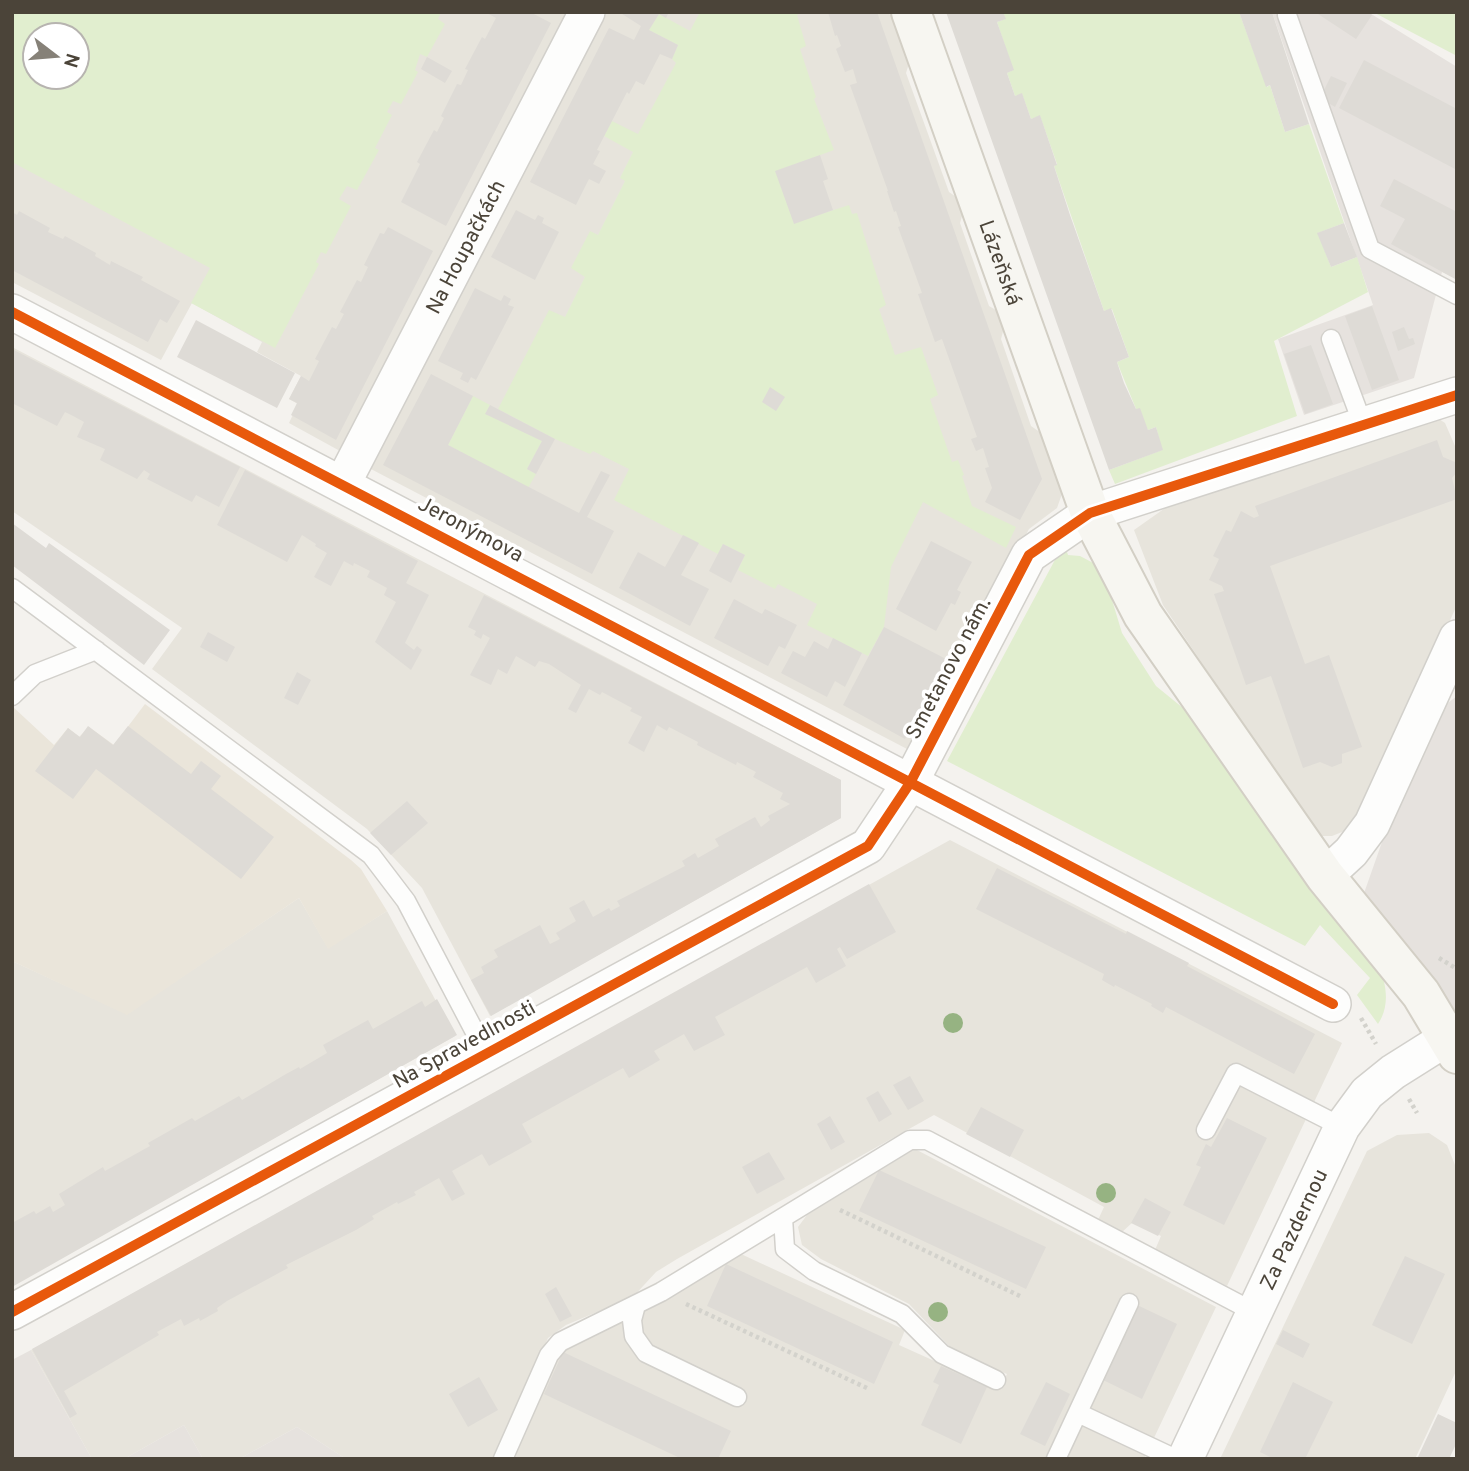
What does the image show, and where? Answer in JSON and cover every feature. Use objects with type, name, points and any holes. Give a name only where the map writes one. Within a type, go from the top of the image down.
[{"type":"street","name":"Na Houpačkách","points":[[343,483],[587,12]]},
{"type":"street","name":"Lázeňská","points":[[911,12],[1090,513]]},
{"type":"street","name":"Jeronýmova","points":[[12,312],[343,483],[910,783]]},
{"type":"street","name":"Smetanovo nám.","points":[[910,783],[1030,555],[1090,513],[1457,395]]},
{"type":"street","points":[[1090,513],[1143,615],[1325,876],[1421,994],[1452,1046]]},
{"type":"street","points":[[1325,876],[1351,852],[1372,824],[1457,638]]},
{"type":"street","points":[[910,783],[1333,1004]]},
{"type":"street","name":"Na Spravedlnosti","points":[[12,1312],[868,846],[910,783]]},
{"type":"street","name":"Za Pazdernou","points":[[1185,1459],[1342,1127],[1367,1093],[1393,1072],[1452,1046]]},
{"type":"lane","points":[[1287,15],[1370,249],[1457,296]]},
{"type":"lane","points":[[1331,339],[1363,425]]},
{"type":"lane","points":[[12,588],[371,855],[406,901],[486,1054]]},
{"type":"lane","points":[[12,696],[35,674],[96,650]]},
{"type":"lane","points":[[1206,1129],[1236,1073],[1342,1127]]},
{"type":"lane","points":[[503,1459],[548,1355],[560,1342],[661,1293],[910,1140],[927,1140],[1254,1312]]},
{"type":"lane","points":[[783,1218],[785,1250],[814,1271],[902,1314],[942,1354],[996,1380]]},
{"type":"lane","points":[[1056,1459],[1129,1303]]},
{"type":"lane","points":[[636,1305],[632,1321],[634,1336],[646,1353],[737,1397]]},
{"type":"lane","points":[[1078,1413],[1176,1459]]},
{"type":"path","points":[[815,1198],[1022,1297]]},
{"type":"path","points":[[661,1293],[869,1389]]},
{"type":"shaded area","points":[[12,12],[567,12],[340,451],[289,423],[298,404],[289,399],[301,376],[257,352],[262,342],[192,303],[161,360],[12,282]]},
{"type":"shaded area","points":[[607,12],[886,12],[897,19],[911,57],[906,73],[949,192],[962,201],[964,209],[960,223],[989,306],[1001,313],[1005,324],[1001,339],[1031,426],[1044,435],[1063,491],[1057,508],[1029,529],[909,750],[369,468]]},
{"type":"shaded area","points":[[1272,12],[1368,12],[1457,67],[1457,279],[1442,272],[1414,378],[1304,415],[1278,339],[1373,305]]},
{"type":"shaded area","points":[[12,347],[841,780],[841,818],[490,1016],[422,888],[367,829],[152,669],[182,628],[12,511]]},
{"type":"shaded area","points":[[1439,419],[1445,423],[1455,446],[1457,445],[1457,605],[1365,807],[1347,830],[1332,836],[1318,836],[1163,605],[1134,530],[1168,506]]},
{"type":"shaded area","points":[[1457,696],[1457,1013],[1363,896],[1425,720]]},
{"type":"shaded area","points":[[145,704],[351,860],[361,869],[387,911],[328,949],[299,898],[127,1015],[12,961],[12,706],[54,745],[68,728],[79,737],[89,727],[114,745]]},
{"type":"shaded area","points":[[950,840],[1342,1043],[1227,1286],[1155,1250],[1161,1236],[1133,1222],[1121,1233],[1098,1220],[1104,1207],[934,1115],[677,1259],[656,1272],[633,1297],[566,1325],[548,1338],[494,1459],[346,1459],[297,1427],[239,1459],[203,1459],[184,1425],[124,1459],[92,1459],[31,1350]]},
{"type":"shaded area","points":[[299,898],[328,948],[387,911],[455,1036],[12,1286],[12,961],[127,1014]]},
{"type":"shaded area","points":[[1429,1133],[1447,1145],[1457,1170],[1457,1369],[1415,1459],[1220,1459],[1367,1151],[1397,1135]]},
{"type":"shaded area","points":[[915,1149],[1216,1307],[1144,1459],[509,1459],[563,1348],[662,1301],[741,1254],[905,1330],[899,1345],[999,1390],[1007,1374],[953,1350],[909,1304],[821,1259],[802,1245],[798,1227],[807,1215]]},
{"type":"shaded area","points":[[31,1350],[92,1459],[12,1459],[12,1360]]},
{"type":"shaded area","points":[[184,1425],[203,1459],[124,1459]]},
{"type":"shaded area","points":[[297,1427],[346,1459],[239,1459]]},
{"type":"green space","points":[[12,12],[441,12],[438,19],[445,24],[427,57],[420,54],[415,70],[418,72],[401,104],[393,101],[387,112],[392,115],[375,148],[379,150],[357,190],[347,186],[339,199],[351,206],[326,254],[321,252],[316,262],[319,264],[275,348],[191,303],[210,268],[12,162]]},
{"type":"green space","points":[[700,12],[802,12],[797,15],[806,46],[800,49],[816,97],[814,99],[834,150],[776,171],[794,223],[849,205],[852,214],[857,213],[886,305],[879,309],[895,355],[921,347],[938,395],[930,399],[952,462],[958,460],[964,475],[962,476],[972,506],[1016,527],[1006,548],[923,502],[891,567],[884,627],[868,656],[807,625],[817,604],[778,584],[775,589],[738,570],[745,555],[723,544],[718,554],[614,500],[629,469],[593,451],[590,454],[555,439],[498,409],[549,310],[565,317],[585,277],[571,268],[590,231],[598,235],[625,181],[620,178],[633,152],[604,136],[612,121],[638,134],[676,63],[672,59],[678,45],[649,30],[659,14],[690,31]]},
{"type":"green space","points":[[1003,12],[1239,12],[1267,87],[1270,85],[1285,132],[1309,124],[1344,223],[1318,233],[1331,267],[1357,257],[1368,292],[1274,341],[1297,416],[1115,484],[1109,470],[1162,450],[1156,427],[1148,430],[1136,409],[1117,362],[1129,357],[1112,309],[1104,311],[1054,166],[1057,164],[1040,116],[1031,119],[1022,94],[1015,96],[1007,73],[1013,70],[997,22],[1005,19]]},
{"type":"green space","points":[[1373,12],[1457,12],[1457,56]]},
{"type":"green space","points":[[473,396],[490,405],[486,413],[542,441],[527,469],[536,474],[528,488],[448,445]]},
{"type":"green space","points":[[1064,543],[1068,555],[1080,556],[1097,565],[1109,590],[1122,633],[1156,686],[1194,717],[1293,865],[1378,965],[1386,1002],[1378,1024],[1357,995],[1370,978],[1320,925],[1305,946],[947,761]]},
{"type":"building","points":[[485,12],[530,12],[551,23],[446,226],[401,202],[420,164],[417,162],[434,130],[437,132],[444,118],[441,116],[457,84],[461,85],[468,70],[465,69],[496,18]]},
{"type":"building","points":[[619,12],[669,12],[666,18],[659,14],[649,30],[678,45],[672,59],[660,54],[644,85],[636,81],[629,94],[627,92],[597,150],[600,151],[593,164],[606,171],[599,184],[589,179],[576,205],[530,182],[609,28],[634,40],[641,26]]},
{"type":"building","points":[[828,12],[877,12],[1042,479],[1020,520],[985,502],[992,488],[985,468],[989,467],[983,448],[976,451],[971,439],[977,437],[942,339],[935,342],[918,294],[922,293],[898,227],[901,226],[850,85],[857,83],[853,69],[845,72],[836,49],[841,46]]},
{"type":"building","points":[[946,12],[1003,12],[1006,19],[997,22],[1014,70],[1007,73],[1015,96],[1022,93],[1031,119],[1040,115],[1070,215],[1104,311],[1111,308],[1129,357],[1117,362],[1124,383],[1136,409],[1140,408],[1148,430],[1156,427],[1163,450],[1109,470]]},
{"type":"building","points":[[1239,12],[1272,12],[1309,124],[1285,132],[1270,85],[1266,87]]},
{"type":"building","points":[[1315,12],[1368,12],[1372,15],[1356,39]]},
{"type":"building","points":[[427,57],[452,71],[445,83],[421,69]]},
{"type":"building","points":[[1364,60],[1457,109],[1457,170],[1339,108]]},
{"type":"building","points":[[1331,76],[1347,83],[1335,107],[1320,98]]},
{"type":"building","points":[[820,155],[828,179],[823,181],[833,210],[794,224],[775,171]]},
{"type":"building","points":[[1394,179],[1457,212],[1457,280],[1391,244],[1405,219],[1380,206]]},
{"type":"building","points":[[516,210],[535,220],[538,215],[544,218],[542,223],[559,232],[535,280],[491,257]]},
{"type":"building","points":[[19,211],[50,228],[48,232],[63,239],[65,236],[96,253],[95,256],[110,265],[111,261],[143,277],[141,280],[180,301],[167,323],[160,319],[148,342],[12,270],[12,212],[17,215]]},
{"type":"building","points":[[1344,223],[1357,257],[1331,267],[1317,233]]},
{"type":"building","points":[[388,227],[433,251],[336,440],[291,415],[297,403],[289,399],[301,376],[309,381],[319,361],[315,359],[332,327],[336,329],[344,314],[340,312],[357,280],[361,282],[368,267],[364,265],[380,233],[384,234]]},
{"type":"building","points":[[475,288],[501,301],[504,295],[511,299],[508,305],[514,307],[476,380],[471,377],[468,383],[460,379],[463,373],[438,361]]},
{"type":"building","points":[[1372,306],[1399,380],[1372,390],[1345,316]]},
{"type":"building","points":[[196,320],[295,373],[277,408],[177,357]]},
{"type":"building","points":[[1404,327],[1409,339],[1413,338],[1415,344],[1398,351],[1392,332]]},
{"type":"building","points":[[1311,345],[1333,404],[1305,414],[1284,354]]},
{"type":"building","points":[[12,349],[240,467],[219,507],[196,495],[192,502],[147,479],[150,474],[144,470],[137,479],[100,460],[105,449],[77,437],[84,422],[75,417],[65,412],[57,426],[12,403]]},
{"type":"building","points":[[431,374],[473,396],[448,445],[579,513],[601,471],[610,475],[587,517],[614,531],[592,574],[383,465]]},
{"type":"building","points":[[770,387],[785,397],[776,411],[762,402]]},
{"type":"building","points":[[490,405],[555,439],[536,474],[527,469],[542,441],[485,414]]},
{"type":"building","points":[[1437,440],[1443,457],[1455,462],[1457,466],[1457,472],[1452,478],[1457,499],[1270,566],[1305,664],[1329,655],[1362,747],[1342,754],[1342,763],[1332,767],[1320,762],[1303,768],[1271,676],[1246,685],[1214,594],[1224,591],[1222,586],[1209,580],[1219,559],[1213,556],[1226,530],[1231,532],[1241,511],[1254,518],[1259,516],[1255,506]]},
{"type":"building","points":[[245,470],[418,561],[406,583],[429,595],[405,643],[414,650],[417,646],[422,650],[411,670],[375,642],[396,602],[384,595],[387,588],[367,577],[370,571],[344,561],[331,586],[314,577],[327,553],[302,535],[287,562],[217,525]]},
{"type":"building","points":[[12,523],[46,548],[49,543],[170,630],[144,665],[12,565]]},
{"type":"building","points":[[683,535],[699,543],[681,575],[709,589],[690,626],[619,588],[638,552],[665,567]]},
{"type":"building","points":[[931,541],[972,562],[957,590],[961,592],[955,605],[951,603],[936,631],[896,609]]},
{"type":"building","points":[[723,544],[745,555],[731,583],[709,571]]},
{"type":"building","points":[[484,595],[841,780],[841,818],[491,1016],[471,980],[484,973],[481,967],[498,957],[494,950],[540,925],[550,944],[560,939],[556,933],[576,921],[569,908],[584,900],[593,917],[609,908],[611,911],[620,906],[617,901],[685,866],[682,861],[695,853],[698,858],[719,846],[715,839],[755,817],[761,827],[770,820],[768,816],[790,804],[780,799],[783,793],[753,777],[756,772],[697,745],[698,742],[669,727],[667,731],[657,725],[644,752],[628,743],[642,717],[630,711],[632,708],[602,692],[600,695],[589,689],[576,713],[568,709],[581,685],[549,664],[539,661],[535,667],[516,656],[507,674],[498,669],[491,685],[470,675],[490,638],[483,634],[481,639],[474,635],[476,631],[468,627]]},
{"type":"building","points":[[734,599],[762,614],[765,609],[797,625],[785,649],[779,646],[768,666],[714,638]]},
{"type":"building","points":[[884,627],[946,659],[905,739],[843,705]]},
{"type":"building","points":[[208,632],[235,647],[227,662],[200,647]]},
{"type":"building","points":[[833,638],[862,653],[845,687],[835,681],[827,697],[781,673],[793,651],[805,657],[814,641],[828,649]]},
{"type":"building","points":[[297,672],[311,680],[298,705],[284,698]]},
{"type":"building","points":[[88,726],[113,745],[128,726],[191,774],[201,761],[221,776],[211,789],[274,837],[241,879],[96,769],[73,799],[35,771],[68,728],[80,737]]},
{"type":"building","points":[[407,801],[428,823],[391,855],[370,833]]},
{"type":"building","points":[[997,868],[1189,963],[1187,966],[1315,1034],[1294,1074],[1166,1007],[1163,1013],[1151,1006],[1152,1004],[1102,980],[1104,974],[976,909]]},
{"type":"building","points":[[869,884],[896,932],[847,959],[840,947],[837,949],[846,966],[816,983],[807,967],[715,1017],[725,1035],[694,1051],[684,1034],[654,1051],[660,1060],[629,1078],[623,1068],[522,1124],[532,1142],[489,1166],[482,1154],[452,1171],[465,1194],[452,1201],[439,1178],[414,1192],[416,1195],[372,1216],[374,1219],[356,1230],[286,1265],[288,1268],[227,1301],[217,1308],[218,1311],[200,1321],[199,1318],[184,1326],[181,1319],[157,1332],[159,1335],[64,1391],[77,1414],[70,1418],[32,1349]]},
{"type":"building","points":[[437,999],[457,1035],[12,1287],[12,1223],[50,1206],[53,1212],[65,1205],[59,1194],[103,1167],[105,1171],[192,1118],[195,1121],[239,1096],[242,1100],[299,1067],[300,1069],[327,1053],[323,1045],[368,1020],[373,1029],[422,1001],[425,1007]]},
{"type":"building","points":[[910,1076],[924,1101],[908,1110],[893,1085]]},
{"type":"building","points":[[878,1091],[892,1114],[879,1122],[866,1098]]},
{"type":"building","points":[[981,1107],[1024,1130],[1010,1157],[966,1134]]},
{"type":"building","points":[[830,1116],[845,1142],[831,1150],[817,1124]]},
{"type":"building","points":[[1227,1118],[1267,1138],[1224,1225],[1183,1205],[1201,1167],[1196,1165],[1206,1144],[1211,1147]]},
{"type":"building","points":[[769,1152],[785,1179],[757,1194],[742,1167]]},
{"type":"building","points":[[879,1170],[1046,1247],[1026,1289],[859,1211]]},
{"type":"building","points":[[1145,1198],[1171,1212],[1158,1236],[1131,1223]]},
{"type":"building","points":[[1405,1256],[1445,1274],[1412,1344],[1372,1325]]},
{"type":"building","points":[[726,1264],[893,1342],[874,1384],[707,1306]]},
{"type":"building","points":[[556,1287],[572,1316],[560,1322],[545,1294]]},
{"type":"building","points":[[1135,1304],[1177,1324],[1142,1399],[1101,1379]]},
{"type":"building","points":[[1283,1330],[1310,1344],[1303,1358],[1276,1344]]},
{"type":"building","points":[[563,1352],[731,1431],[718,1459],[682,1459],[544,1394]]},
{"type":"building","points":[[941,1366],[987,1387],[961,1444],[921,1425],[939,1385],[933,1382]]},
{"type":"building","points":[[479,1377],[498,1410],[468,1427],[449,1394]]},
{"type":"building","points":[[1046,1382],[1070,1394],[1045,1446],[1020,1434]]},
{"type":"building","points":[[1293,1382],[1333,1402],[1305,1459],[1274,1459],[1260,1452]]},
{"type":"building","points":[[1438,1414],[1457,1423],[1457,1442],[1449,1459],[1417,1459]]},
{"type":"cycle path","points":[[12,312],[1333,1004]]},
{"type":"cycle path","points":[[12,1312],[868,846],[910,783],[1029,555],[1090,513],[1457,395]]}]
